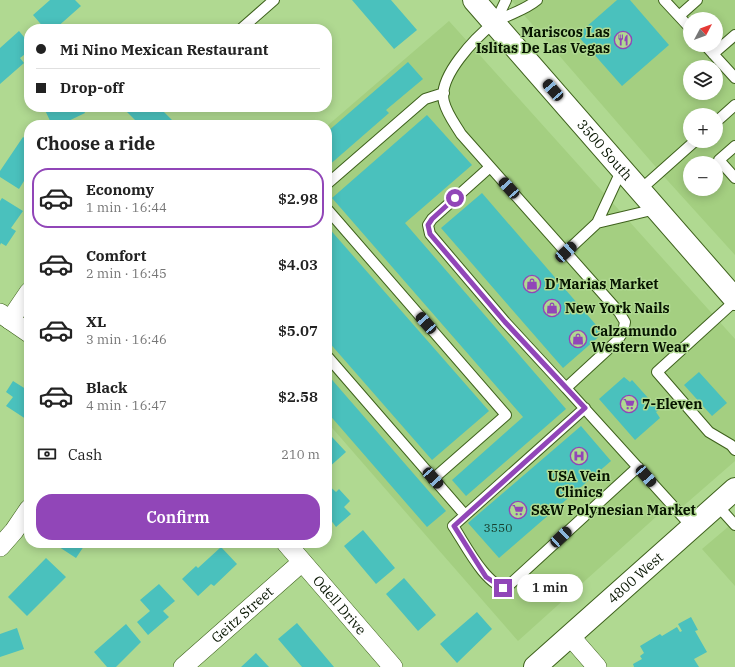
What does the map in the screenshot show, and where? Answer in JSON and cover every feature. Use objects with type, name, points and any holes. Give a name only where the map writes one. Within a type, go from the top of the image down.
[{"type":"main road","name":"3500 South","points":[[474,0],[735,300]]},
{"type":"main road","name":"4800 West","points":[[534,667],[735,489]]},
{"type":"street","points":[[24,297],[5,317],[24,330]]},
{"type":"street","points":[[0,546],[14,531],[24,516]]},
{"type":"street","name":"Odell Drive","points":[[290,548],[393,667]]},
{"type":"street","name":"Geitz Street","points":[[183,667],[302,562]]},
{"type":"street","points":[[570,636],[597,667]]},
{"type":"lane","points":[[247,24],[274,0]]},
{"type":"lane","points":[[506,0],[495,23],[452,67],[445,83],[443,100],[449,114],[461,134],[619,312],[626,322],[623,332],[617,341],[566,388]]},
{"type":"lane","points":[[495,23],[530,6],[537,0]]},
{"type":"lane","points":[[664,0],[683,20]]},
{"type":"lane","points":[[679,16],[697,0]]},
{"type":"lane","points":[[735,35],[714,54],[735,78]]},
{"type":"lane","points":[[332,180],[425,99],[444,93]]},
{"type":"lane","points":[[723,116],[735,105]]},
{"type":"lane","points":[[735,146],[719,160],[735,178]]},
{"type":"lane","points":[[640,190],[687,148]]},
{"type":"lane","points":[[490,167],[432,219],[428,225],[430,234],[505,322],[585,408],[692,528]]},
{"type":"lane","points":[[566,252],[597,223],[622,169]]},
{"type":"lane","points":[[597,223],[656,209]]},
{"type":"lane","points":[[332,215],[506,415],[433,478]]},
{"type":"lane","points":[[735,300],[657,372],[709,432],[731,445],[735,450]]},
{"type":"lane","points":[[332,362],[465,515]]},
{"type":"lane","points":[[585,408],[454,526],[486,577],[503,588],[507,587],[638,467]]},
{"type":"lane","points":[[717,505],[735,525]]},
{"type":"shaded area","points":[[511,0],[735,0],[735,255],[668,181]]},
{"type":"shaded area","points":[[449,21],[735,339],[735,461],[673,515],[667,507],[518,641],[332,428],[332,122]]},
{"type":"shaded area","points":[[735,521],[735,586],[702,549]]},
{"type":"building","points":[[50,0],[75,0],[81,6],[61,24],[41,24],[33,15]]},
{"type":"building","points":[[352,0],[391,0],[417,30],[394,49]]},
{"type":"building","name":"Mariscos Las Islitas De Las Vegas","points":[[617,0],[630,0],[669,45],[622,86],[577,35]]},
{"type":"building","points":[[19,31],[24,37],[24,55],[20,58],[24,63],[0,84],[0,48]]},
{"type":"building","points":[[408,62],[423,79],[386,110],[389,113],[332,163],[332,128]]},
{"type":"building","points":[[46,112],[85,113],[70,120],[50,120]]},
{"type":"building","points":[[127,112],[164,112],[172,120],[135,120]]},
{"type":"building","points":[[427,115],[472,165],[405,223],[566,409],[466,496],[452,480],[523,417],[332,198]]},
{"type":"building","points":[[23,137],[24,138],[24,181],[19,189],[0,177],[0,171]]},
{"type":"building","points":[[482,193],[603,333],[563,368],[441,228]]},
{"type":"building","points":[[2,198],[23,211],[11,228],[16,231],[6,246],[1,243],[0,245],[0,201]]},
{"type":"building","points":[[332,232],[489,411],[432,460],[332,346]]},
{"type":"building","points":[[699,372],[727,403],[712,416],[684,385]]},
{"type":"building","name":"7-Eleven","points":[[624,377],[630,382],[632,380],[659,410],[656,412],[660,418],[635,440],[599,399]]},
{"type":"building","points":[[332,380],[446,511],[427,527],[332,418]]},
{"type":"building","points":[[13,381],[24,388],[24,418],[6,406],[13,397],[6,392]]},
{"type":"building","points":[[581,426],[611,461],[499,558],[468,523]]},
{"type":"building","points":[[332,437],[346,452],[332,465]]},
{"type":"building","points":[[332,488],[336,492],[339,489],[350,501],[344,507],[351,514],[336,527],[332,522]]},
{"type":"building","points":[[363,530],[395,568],[376,584],[344,546]]},
{"type":"building","points":[[61,548],[83,548],[76,558]]},
{"type":"building","points":[[220,548],[222,548],[237,564],[214,586],[211,584],[198,596],[182,579],[196,566],[198,568]]},
{"type":"building","points":[[46,558],[66,577],[27,616],[8,597]]},
{"type":"building","points":[[404,578],[436,615],[418,631],[386,594]]},
{"type":"building","points":[[159,584],[175,601],[163,611],[169,617],[148,635],[137,622],[150,611],[140,600]]},
{"type":"building","points":[[477,612],[492,629],[457,663],[440,644]]},
{"type":"building","points":[[691,617],[698,630],[695,631],[707,652],[694,659],[699,667],[634,667],[633,664],[642,659],[640,656],[644,653],[640,646],[660,634],[662,636],[677,627],[680,632],[682,631],[678,624]]},
{"type":"building","points":[[297,623],[334,667],[302,667],[278,639]]},
{"type":"building","points":[[126,624],[141,642],[116,667],[107,667],[94,652]]},
{"type":"building","points":[[17,628],[24,649],[0,657],[0,634]]},
{"type":"building","points":[[256,653],[269,667],[241,667]]},
{"type":"place","name":"Mariscos Las Islitas De Las Vegas","points":[[623,40]]},
{"type":"place","name":"D'Marias Market","points":[[532,284]]},
{"type":"place","name":"New York Nails","points":[[552,308]]},
{"type":"place","name":"Calzamundo Western Wear","points":[[578,339]]},
{"type":"place","name":"7-Eleven","points":[[629,404]]},
{"type":"place","name":"USA Vein Clinics","points":[[579,456]]},
{"type":"place","name":"S&W Polynesian Market","points":[[518,510]]},
{"type":"route","points":[[455,198],[432,219],[428,225],[430,234],[505,322],[585,408],[454,526],[486,577],[503,588]]}]
